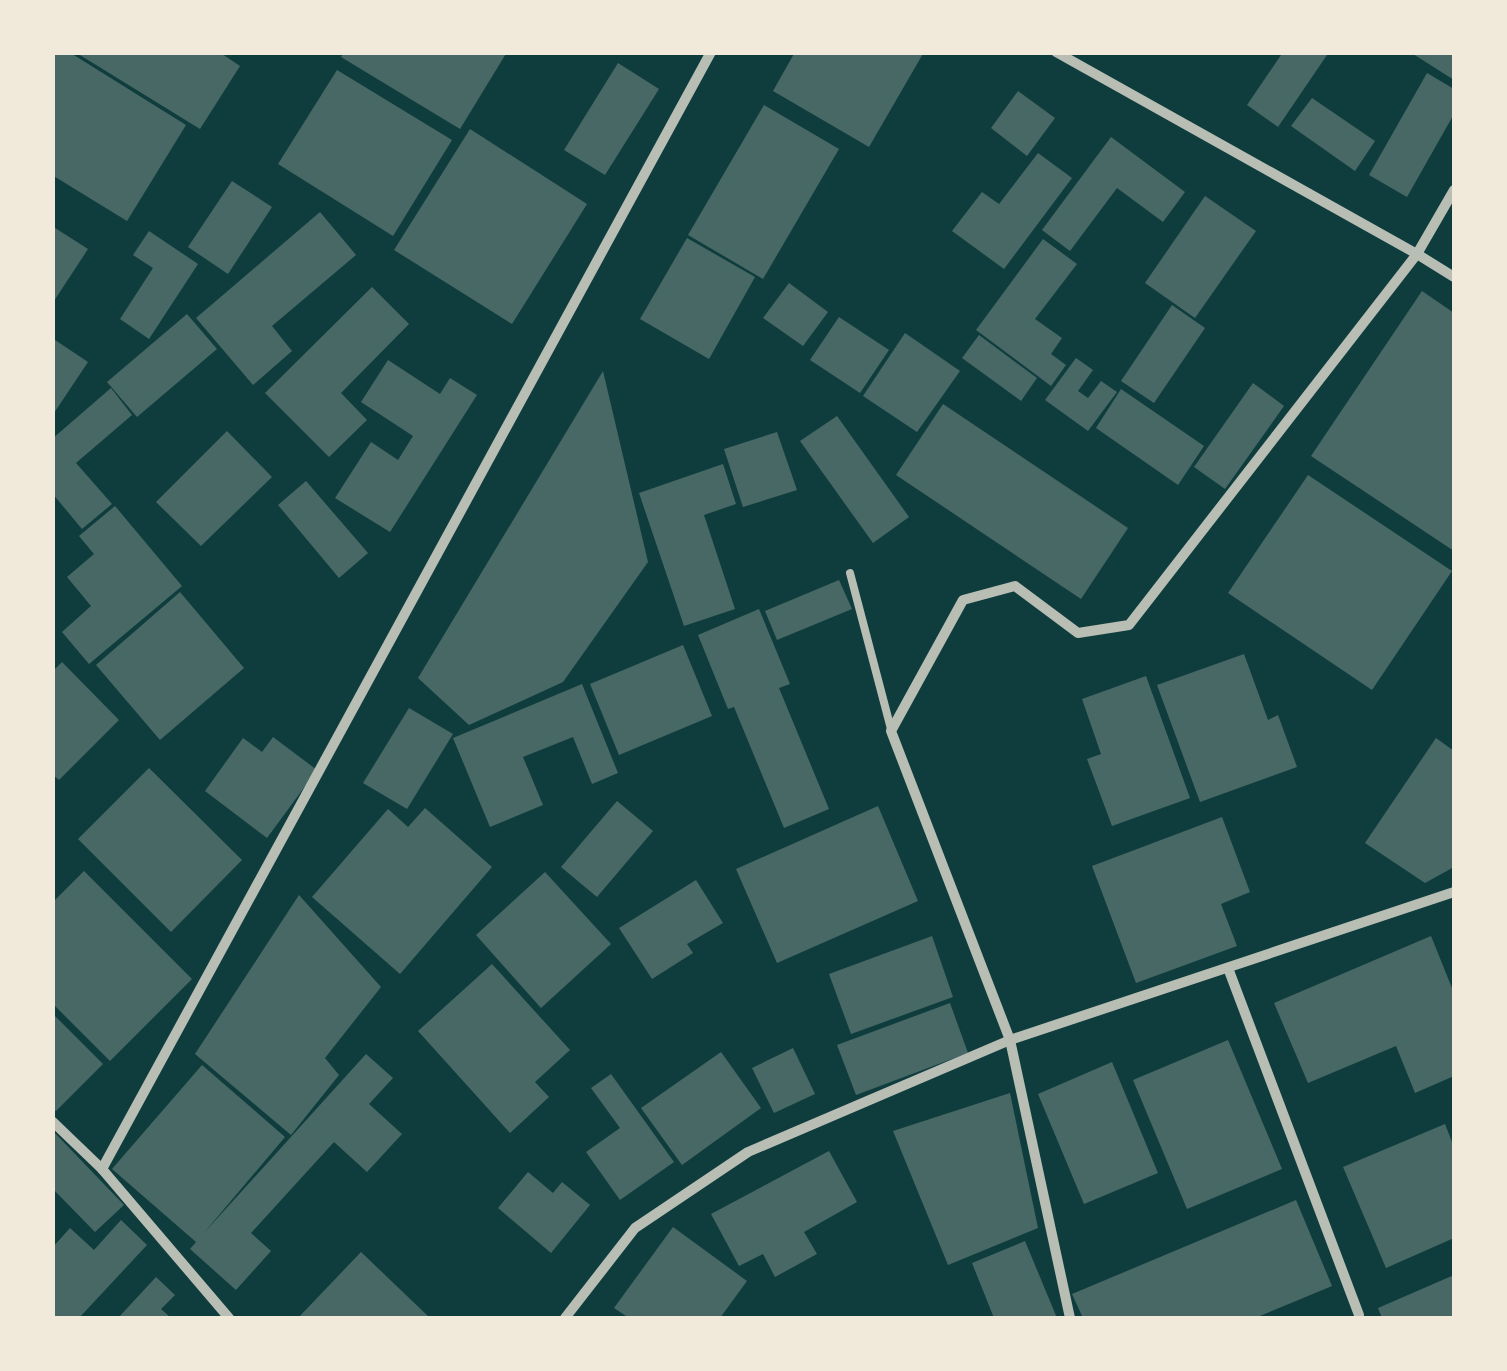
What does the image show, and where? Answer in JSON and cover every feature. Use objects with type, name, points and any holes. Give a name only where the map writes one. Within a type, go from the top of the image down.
[{"type":"street","points":[[102,1169],[711,52]]},
{"type":"street","points":[[1056,52],[1454,277]]},
{"type":"street","points":[[1070,1318],[1010,1040],[892,731],[963,600],[1015,586],[1078,633],[1129,625],[1417,254],[1454,190]]},
{"type":"street","points":[[565,1318],[636,1228],[748,1152],[1010,1040],[1454,892]]},
{"type":"street","points":[[1228,968],[1360,1315]]},
{"type":"street","points":[[52,1121],[102,1169],[229,1318]]},
{"type":"lane","points":[[850,574],[892,731]]},
{"type":"building","points":[[52,52],[69,52],[186,125],[127,221],[52,175]]},
{"type":"building","points":[[75,52],[219,52],[240,66],[200,129]]},
{"type":"building","points":[[344,52],[507,52],[460,129],[341,57]]},
{"type":"building","points":[[795,52],[924,52],[869,147],[773,91]]},
{"type":"building","points":[[1283,52],[1329,52],[1278,127],[1247,105]]},
{"type":"building","points":[[1410,52],[1454,52],[1454,80]]},
{"type":"building","points":[[618,63],[659,89],[605,175],[564,150]]},
{"type":"building","points":[[337,70],[452,140],[393,236],[278,164]]},
{"type":"building","points":[[1427,73],[1454,89],[1454,114],[1407,197],[1369,175]]},
{"type":"building","points":[[1018,91],[1055,118],[1027,156],[991,128]]},
{"type":"building","points":[[1312,98],[1375,141],[1355,171],[1291,126]]},
{"type":"building","points":[[764,105],[839,149],[763,279],[688,235]]},
{"type":"building","points":[[470,129],[587,204],[512,324],[394,250]]},
{"type":"building","points":[[1111,137],[1185,192],[1163,222],[1117,188],[1070,251],[1042,230]]},
{"type":"building","points":[[1038,153],[1072,178],[1004,269],[952,231],[982,192],[999,204]]},
{"type":"building","points":[[232,181],[272,207],[228,274],[188,247]]},
{"type":"building","points":[[1205,196],[1256,231],[1195,318],[1145,283]]},
{"type":"building","points":[[320,212],[356,255],[272,326],[292,351],[253,385],[196,318]]},
{"type":"building","points":[[52,226],[88,249],[52,304]]},
{"type":"building","points":[[149,231],[198,264],[149,339],[120,319],[153,268],[133,255]]},
{"type":"building","points":[[687,238],[755,277],[709,359],[640,319]]},
{"type":"building","points":[[1043,239],[1077,264],[1035,319],[1062,338],[1051,354],[1066,365],[1051,386],[976,330]]},
{"type":"building","points":[[789,283],[828,312],[803,346],[763,318]]},
{"type":"building","points":[[372,287],[409,324],[341,393],[367,420],[329,457],[265,393]]},
{"type":"building","points":[[1422,291],[1454,313],[1454,551],[1311,456]]},
{"type":"building","points":[[1172,305],[1205,328],[1154,403],[1121,381]]},
{"type":"building","points":[[187,314],[217,349],[137,417],[107,382]]},
{"type":"building","points":[[839,317],[889,350],[860,393],[810,360]]},
{"type":"building","points":[[905,333],[960,371],[917,432],[863,396]]},
{"type":"building","points":[[979,335],[1037,378],[1021,401],[962,358]]},
{"type":"building","points":[[52,338],[88,362],[52,416]]},
{"type":"building","points":[[1076,358],[1093,370],[1078,391],[1088,398],[1101,381],[1117,392],[1088,431],[1045,400]]},
{"type":"building","points":[[388,360],[440,394],[450,378],[477,395],[390,532],[335,498],[371,442],[398,460],[413,436],[361,402]]},
{"type":"building","points":[[603,371],[648,562],[563,682],[469,725],[418,678]]},
{"type":"building","points":[[1253,383],[1284,406],[1225,489],[1194,467]]},
{"type":"building","points":[[111,388],[132,415],[76,463],[112,504],[82,529],[52,493],[52,439]]},
{"type":"building","points":[[1121,389],[1204,446],[1178,485],[1096,428]]},
{"type":"building","points":[[943,404],[1128,528],[1081,599],[896,475]]},
{"type":"building","points":[[837,416],[909,517],[873,543],[800,441]]},
{"type":"building","points":[[227,431],[272,477],[201,546],[156,502]]},
{"type":"building","points":[[777,432],[797,490],[743,507],[724,449]]},
{"type":"building","points":[[723,464],[736,504],[704,515],[735,609],[684,626],[639,493]]},
{"type":"building","points":[[1308,475],[1452,571],[1372,690],[1228,593]]},
{"type":"building","points":[[306,481],[368,553],[339,578],[278,505]]},
{"type":"building","points":[[115,506],[182,586],[89,664],[62,632],[91,606],[67,577],[94,554],[79,536]]},
{"type":"building","points":[[839,580],[852,609],[777,640],[765,611]]},
{"type":"building","points":[[180,592],[244,668],[160,740],[96,665]]},
{"type":"building","points":[[759,609],[790,684],[779,688],[829,809],[784,828],[734,707],[728,709],[698,635]]},
{"type":"building","points":[[683,645],[712,716],[619,755],[590,684]]},
{"type":"building","points":[[1244,654],[1268,720],[1278,715],[1297,767],[1200,802],[1157,685]]},
{"type":"building","points":[[62,662],[119,720],[59,780],[52,774],[52,672]]},
{"type":"building","points":[[1146,676],[1190,798],[1112,826],[1087,759],[1101,754],[1082,699]]},
{"type":"building","points":[[582,684],[618,773],[592,784],[573,737],[523,757],[543,805],[490,827],[453,738]]},
{"type":"building","points":[[409,708],[453,734],[407,809],[363,783]]},
{"type":"building","points":[[273,737],[317,770],[267,838],[205,791],[243,738],[262,752]]},
{"type":"building","points":[[1436,738],[1454,751],[1454,867],[1425,883],[1365,843]]},
{"type":"building","points":[[149,768],[242,860],[171,932],[78,839]]},
{"type":"building","points":[[617,801],[653,831],[597,897],[561,867]]},
{"type":"building","points":[[878,806],[918,901],[777,963],[736,869]]},
{"type":"building","points":[[425,808],[492,867],[400,974],[312,897],[388,809],[408,827]]},
{"type":"building","points":[[1222,817],[1250,892],[1221,904],[1237,946],[1136,983],[1092,866]]},
{"type":"building","points":[[84,871],[192,979],[110,1061],[52,1003],[52,903]]},
{"type":"building","points":[[545,872],[611,944],[541,1008],[476,935]]},
{"type":"building","points":[[696,880],[723,923],[687,944],[693,953],[652,979],[619,928]]},
{"type":"building","points":[[299,895],[381,987],[325,1058],[339,1075],[291,1135],[195,1054]]},
{"type":"building","points":[[932,936],[953,997],[851,1034],[829,974]]},
{"type":"building","points":[[1431,936],[1454,993],[1454,1076],[1415,1093],[1396,1046],[1308,1083],[1274,1003]]},
{"type":"building","points":[[492,964],[570,1050],[535,1082],[549,1097],[510,1133],[418,1031]]},
{"type":"building","points":[[950,1003],[968,1053],[856,1095],[837,1045]]},
{"type":"building","points":[[52,1013],[103,1064],[56,1111],[52,1108]]},
{"type":"building","points":[[1228,1040],[1282,1169],[1187,1209],[1133,1080]]},
{"type":"building","points":[[793,1048],[815,1094],[774,1113],[752,1068]]},
{"type":"building","points":[[721,1052],[761,1108],[682,1165],[641,1108]]},
{"type":"building","points":[[366,1054],[393,1078],[369,1104],[402,1134],[367,1172],[334,1142],[251,1233],[271,1251],[236,1290],[190,1249],[196,1242],[112,1169],[202,1065],[285,1137],[203,1234]]},
{"type":"building","points":[[1112,1062],[1158,1173],[1084,1204],[1038,1094]]},
{"type":"building","points":[[611,1074],[674,1162],[620,1200],[586,1152],[620,1128],[591,1088]]},
{"type":"building","points":[[1010,1093],[1038,1228],[948,1265],[893,1131]]},
{"type":"building","points":[[1445,1124],[1454,1147],[1454,1238],[1386,1268],[1343,1167]]},
{"type":"building","points":[[52,1130],[124,1205],[95,1232],[52,1188]]},
{"type":"building","points":[[829,1151],[857,1202],[804,1232],[817,1254],[775,1277],[763,1254],[739,1266],[711,1214]]},
{"type":"building","points":[[528,1172],[553,1193],[562,1182],[590,1205],[551,1253],[498,1208]]},
{"type":"building","points":[[1296,1200],[1332,1286],[1255,1318],[1083,1318],[1072,1294]]},
{"type":"building","points":[[121,1220],[147,1245],[79,1318],[52,1318],[52,1248],[70,1228],[94,1250]]},
{"type":"building","points":[[673,1227],[747,1281],[720,1318],[629,1318],[614,1308]]},
{"type":"building","points":[[1025,1241],[1057,1318],[994,1318],[972,1263]]},
{"type":"building","points":[[361,1252],[430,1318],[298,1318]]},
{"type":"building","points":[[1454,1275],[1454,1318],[1382,1318],[1378,1308]]},
{"type":"building","points":[[156,1277],[175,1295],[161,1309],[171,1318],[118,1318]]}]
